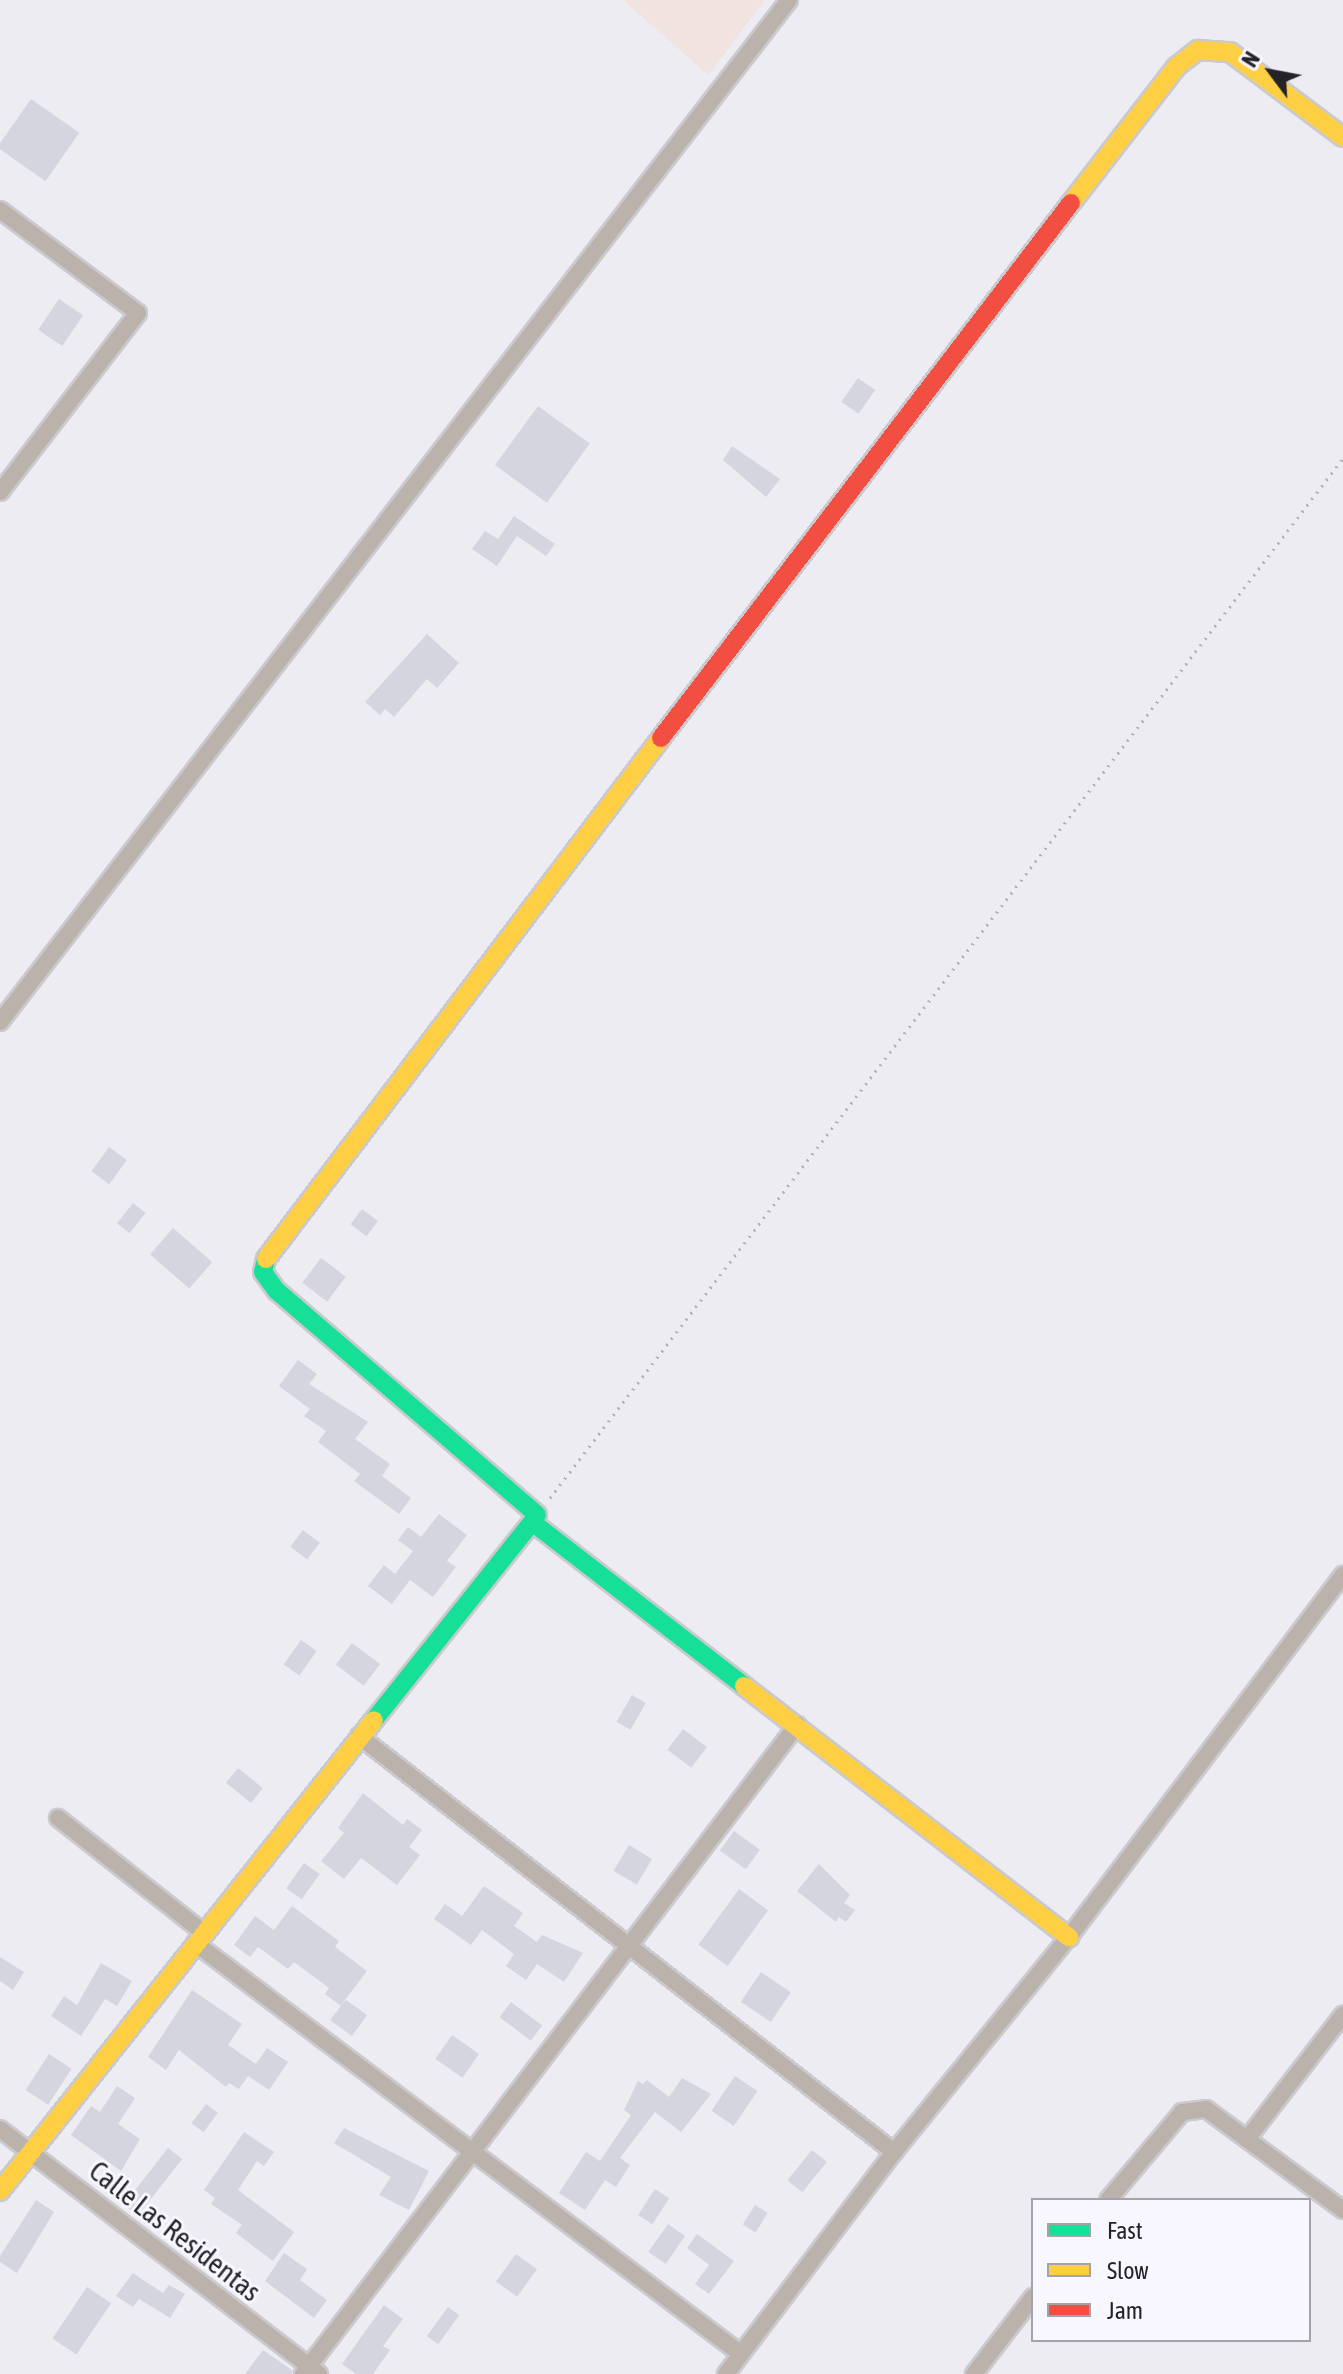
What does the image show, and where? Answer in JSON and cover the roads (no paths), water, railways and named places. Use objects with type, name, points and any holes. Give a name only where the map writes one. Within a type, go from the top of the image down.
[{"type":"street","points":[[0,1022],[789,0]]},
{"type":"street","points":[[537,1515],[277,1291],[263,1272],[269,1249],[1176,67],[1198,50],[1230,52],[1343,137]]},
{"type":"street","points":[[0,210],[138,313],[0,492]]},
{"type":"street","points":[[0,2191],[532,1522],[1069,1937]]},
{"type":"street","points":[[726,2374],[894,2152],[1069,1937],[1343,1575]]},
{"type":"street","points":[[311,2371],[472,2152],[797,1725]]},
{"type":"street","points":[[359,1736],[894,2152]]},
{"type":"street","points":[[58,1818],[199,1938],[472,2152],[741,2354]]},
{"type":"street","points":[[1247,2139],[1343,2015]]},
{"type":"street","points":[[1110,2198],[1182,2112],[1206,2109],[1343,2210]]},
{"type":"street","name":"Calle Las Residentas","points":[[0,2129],[311,2371]]},
{"type":"street","points":[[974,2374],[1031,2300]]}]
